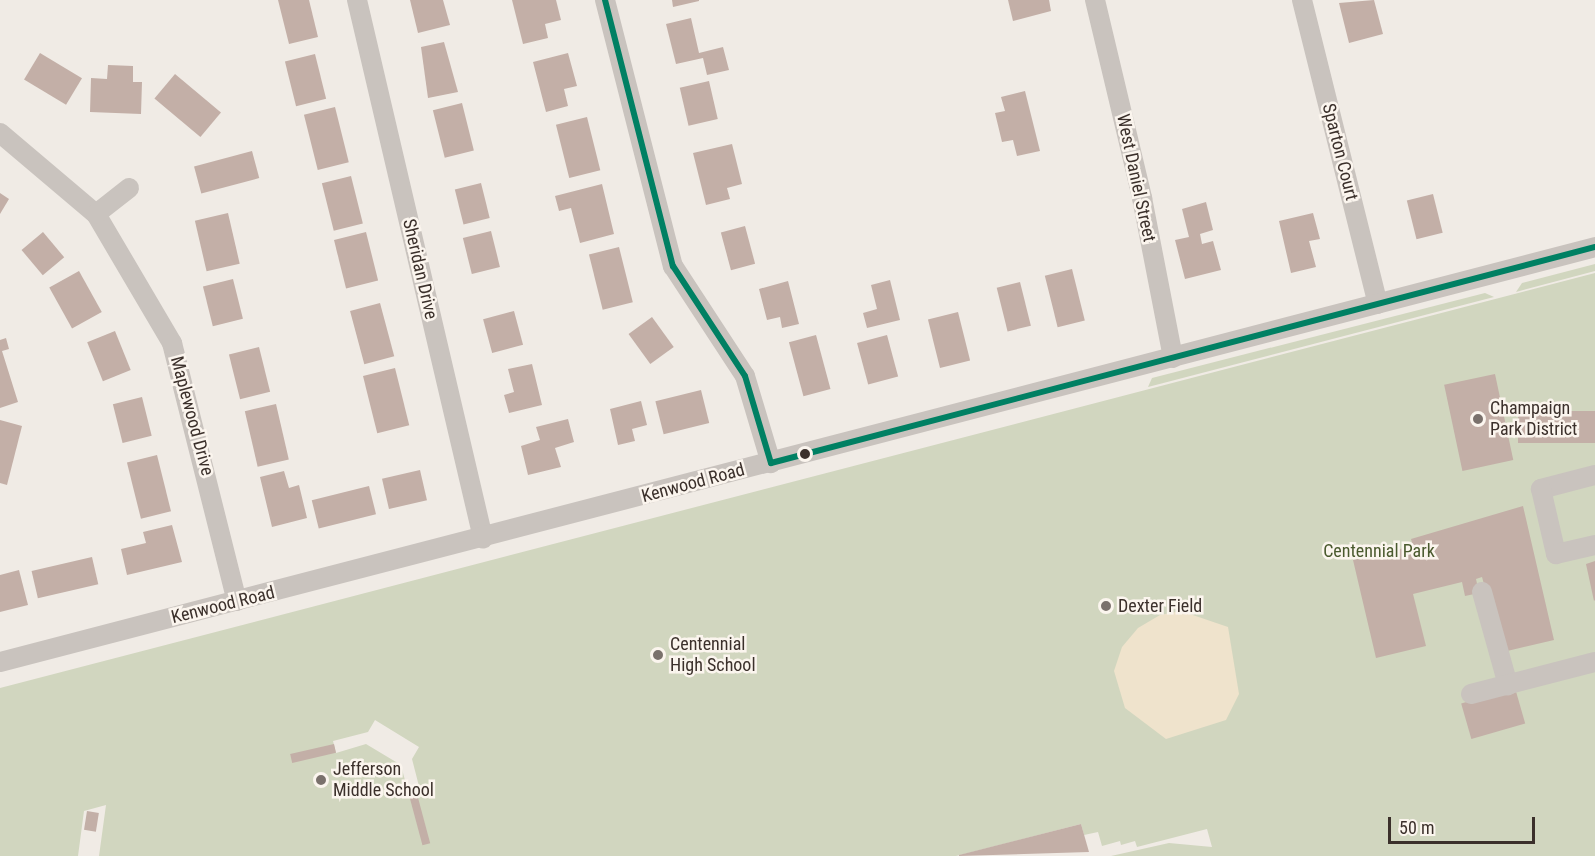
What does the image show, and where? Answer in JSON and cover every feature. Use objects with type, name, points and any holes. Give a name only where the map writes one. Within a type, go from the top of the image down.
[{"type":"street","name":"Sheridan Drive","points":[[357,0],[483,538]]},
{"type":"street","points":[[606,0],[663,237],[692,298],[745,376],[771,463]]},
{"type":"street","name":"West Daniel Street","points":[[1095,0],[1142,198],[1173,358]]},
{"type":"street","name":"Sparton Court","points":[[1302,0],[1378,304]]},
{"type":"street","name":"Maplewood Drive","points":[[0,133],[96,214],[148,296],[181,366],[237,600]]},
{"type":"street","points":[[96,214],[129,188]]},
{"type":"street","name":"Kenwood Road","points":[[0,662],[1595,247]]},
{"type":"street","points":[[1595,475],[1541,489],[1556,554],[1595,544]]},
{"type":"street","points":[[1482,592],[1508,685]]},
{"type":"street","points":[[1471,694],[1595,662]]},
{"type":"green space","points":[[1595,264],[1595,271],[1516,292],[1522,283]]},
{"type":"green space","name":"Centennial Park","points":[[1595,273],[1595,856],[1111,856],[1169,843],[1212,847],[1207,829],[1137,847],[1135,841],[1121,845],[1120,841],[1102,846],[1098,832],[1084,835],[1081,824],[956,856],[99,856],[106,805],[84,811],[78,856],[0,856],[0,688]],"holes":[[[375,720],[419,747],[412,759],[421,794],[409,796],[401,765],[366,744],[336,753],[333,741],[368,732]]]},
{"type":"green space","points":[[1485,293],[1494,297],[1148,387],[1152,378]]},
{"type":"sand","points":[[1181,611],[1228,627],[1239,694],[1226,720],[1166,739],[1125,708],[1114,671],[1122,647],[1138,628],[1160,615]]},
{"type":"building","points":[[278,0],[309,0],[318,37],[289,44]]},
{"type":"building","points":[[410,0],[443,0],[450,25],[418,33]]},
{"type":"building","points":[[512,0],[556,0],[561,20],[545,24],[548,38],[523,44]]},
{"type":"building","points":[[672,0],[699,0],[699,1],[673,7]]},
{"type":"building","points":[[1008,0],[1049,0],[1051,11],[1013,21]]},
{"type":"building","points":[[1374,0],[1383,34],[1349,43],[1339,3]]},
{"type":"building","points":[[691,18],[699,53],[723,47],[729,70],[707,75],[703,58],[676,64],[666,24]]},
{"type":"building","points":[[444,42],[458,92],[428,98],[421,47]]},
{"type":"building","points":[[40,53],[82,78],[66,105],[24,80]]},
{"type":"building","points":[[568,53],[577,86],[564,89],[568,106],[546,112],[533,62]]},
{"type":"building","points":[[315,54],[326,99],[296,106],[285,61]]},
{"type":"building","points":[[108,65],[133,66],[133,82],[142,82],[141,114],[90,112],[91,78],[107,79]]},
{"type":"building","points":[[175,74],[221,113],[200,137],[154,99]]},
{"type":"building","points":[[709,81],[718,119],[689,126],[680,88]]},
{"type":"building","points":[[1025,91],[1040,151],[1017,156],[1013,140],[1002,142],[995,113],[1005,111],[1001,97]]},
{"type":"building","points":[[462,103],[474,151],[445,158],[433,110]]},
{"type":"building","points":[[335,107],[349,162],[318,170],[304,115]]},
{"type":"building","points":[[587,117],[600,170],[569,178],[556,125]]},
{"type":"building","points":[[732,144],[742,184],[727,188],[730,199],[706,205],[693,153]]},
{"type":"building","points":[[252,151],[259,178],[201,194],[194,167]]},
{"type":"building","points":[[351,176],[363,224],[334,231],[322,183]]},
{"type":"building","points":[[481,183],[490,218],[464,224],[455,190]]},
{"type":"building","points":[[602,184],[614,234],[580,243],[571,208],[559,211],[555,196]]},
{"type":"building","points":[[0,193],[9,199],[0,214]]},
{"type":"building","points":[[1433,194],[1443,233],[1416,239],[1407,201]]},
{"type":"building","points":[[1206,202],[1213,230],[1200,234],[1202,244],[1213,241],[1221,270],[1185,279],[1175,240],[1189,237],[1182,209]]},
{"type":"building","points":[[228,213],[240,264],[207,271],[195,221]]},
{"type":"building","points":[[1313,213],[1320,239],[1309,241],[1316,267],[1291,273],[1279,221]]},
{"type":"building","points":[[745,226],[755,264],[731,270],[721,232]]},
{"type":"building","points":[[491,231],[500,267],[472,274],[463,238]]},
{"type":"building","points":[[43,232],[64,257],[43,275],[22,250]]},
{"type":"building","points":[[366,232],[378,281],[346,288],[334,240]]},
{"type":"building","points":[[619,247],[633,302],[603,310],[589,254]]},
{"type":"building","points":[[1072,269],[1085,320],[1058,327],[1045,276]]},
{"type":"building","points":[[79,271],[102,312],[72,329],[49,287]]},
{"type":"building","points":[[233,279],[243,319],[213,326],[203,286]]},
{"type":"building","points":[[890,280],[900,320],[867,328],[863,313],[877,309],[871,285]]},
{"type":"building","points":[[788,281],[799,324],[782,328],[780,317],[767,320],[759,289]]},
{"type":"building","points":[[1020,282],[1031,326],[1008,331],[997,288]]},
{"type":"building","points":[[380,303],[394,356],[364,364],[350,311]]},
{"type":"building","points":[[514,311],[523,345],[492,353],[483,319]]},
{"type":"building","points":[[958,312],[970,361],[940,368],[928,319]]},
{"type":"building","points":[[652,317],[674,347],[650,364],[629,334]]},
{"type":"building","points":[[115,331],[131,370],[103,381],[87,342]]},
{"type":"building","points":[[816,335],[830,389],[803,396],[789,342]]},
{"type":"building","points":[[887,335],[898,377],[868,385],[857,343]]},
{"type":"building","points":[[6,338],[9,349],[2,351],[18,402],[0,408],[0,340]]},
{"type":"building","points":[[259,347],[270,392],[240,399],[229,354]]},
{"type":"building","points":[[532,364],[542,405],[509,413],[504,395],[514,392],[508,369]]},
{"type":"building","points":[[395,368],[409,425],[377,433],[363,376]]},
{"type":"building","name":"Champaign Park District","points":[[1495,374],[1513,460],[1462,471],[1444,385]]},
{"type":"building","points":[[701,390],[709,423],[664,434],[655,401]]},
{"type":"building","points":[[142,397],[152,436],[123,443],[113,404]]},
{"type":"building","points":[[641,401],[647,425],[632,429],[635,441],[618,445],[610,409]]},
{"type":"building","points":[[276,404],[289,460],[258,467],[245,411]]},
{"type":"building","points":[[1518,411],[1595,411],[1595,443],[1518,443]]},
{"type":"building","points":[[568,419],[574,442],[555,448],[561,467],[528,475],[521,446],[540,440],[536,427]]},
{"type":"building","points":[[0,420],[22,426],[7,485],[0,483]]},
{"type":"building","points":[[157,455],[171,511],[141,519],[127,462]]},
{"type":"building","points":[[420,470],[427,500],[389,509],[382,479]]},
{"type":"building","points":[[284,471],[289,488],[299,485],[307,518],[272,527],[260,477]]},
{"type":"building","points":[[369,486],[376,514],[319,528],[312,500]]},
{"type":"building","points":[[1523,506],[1554,640],[1503,652],[1482,577],[1476,579],[1479,593],[1465,596],[1462,582],[1413,594],[1426,646],[1376,658],[1353,560],[1413,546],[1411,539]]},
{"type":"building","points":[[172,525],[182,562],[127,575],[121,549],[146,543],[143,532]]},
{"type":"building","points":[[92,557],[98,584],[38,598],[32,571]]},
{"type":"building","points":[[1595,561],[1595,600],[1594,601],[1586,564]]},
{"type":"building","points":[[19,570],[28,605],[0,612],[0,575]]},
{"type":"building","points":[[1515,688],[1525,724],[1471,739],[1461,703]]},
{"type":"building","points":[[334,744],[336,753],[292,763],[290,754]]},
{"type":"building","points":[[417,794],[430,843],[422,845],[409,796]]},
{"type":"building","points":[[87,811],[99,813],[96,832],[84,830]]},
{"type":"building","points":[[1081,824],[1089,852],[959,856],[959,855]]},
{"type":"transit line","points":[[605,0],[673,266],[745,376],[771,463]]},
{"type":"transit line","points":[[771,463],[1595,247]]},
{"type":"place","name":"Champaign Park District","points":[[1478,419]]},
{"type":"place","name":"Dexter Field","points":[[1106,606]]},
{"type":"place","name":"Centennial High School","points":[[658,655]]},
{"type":"place","name":"Jefferson Middle School","points":[[321,780]]}]
